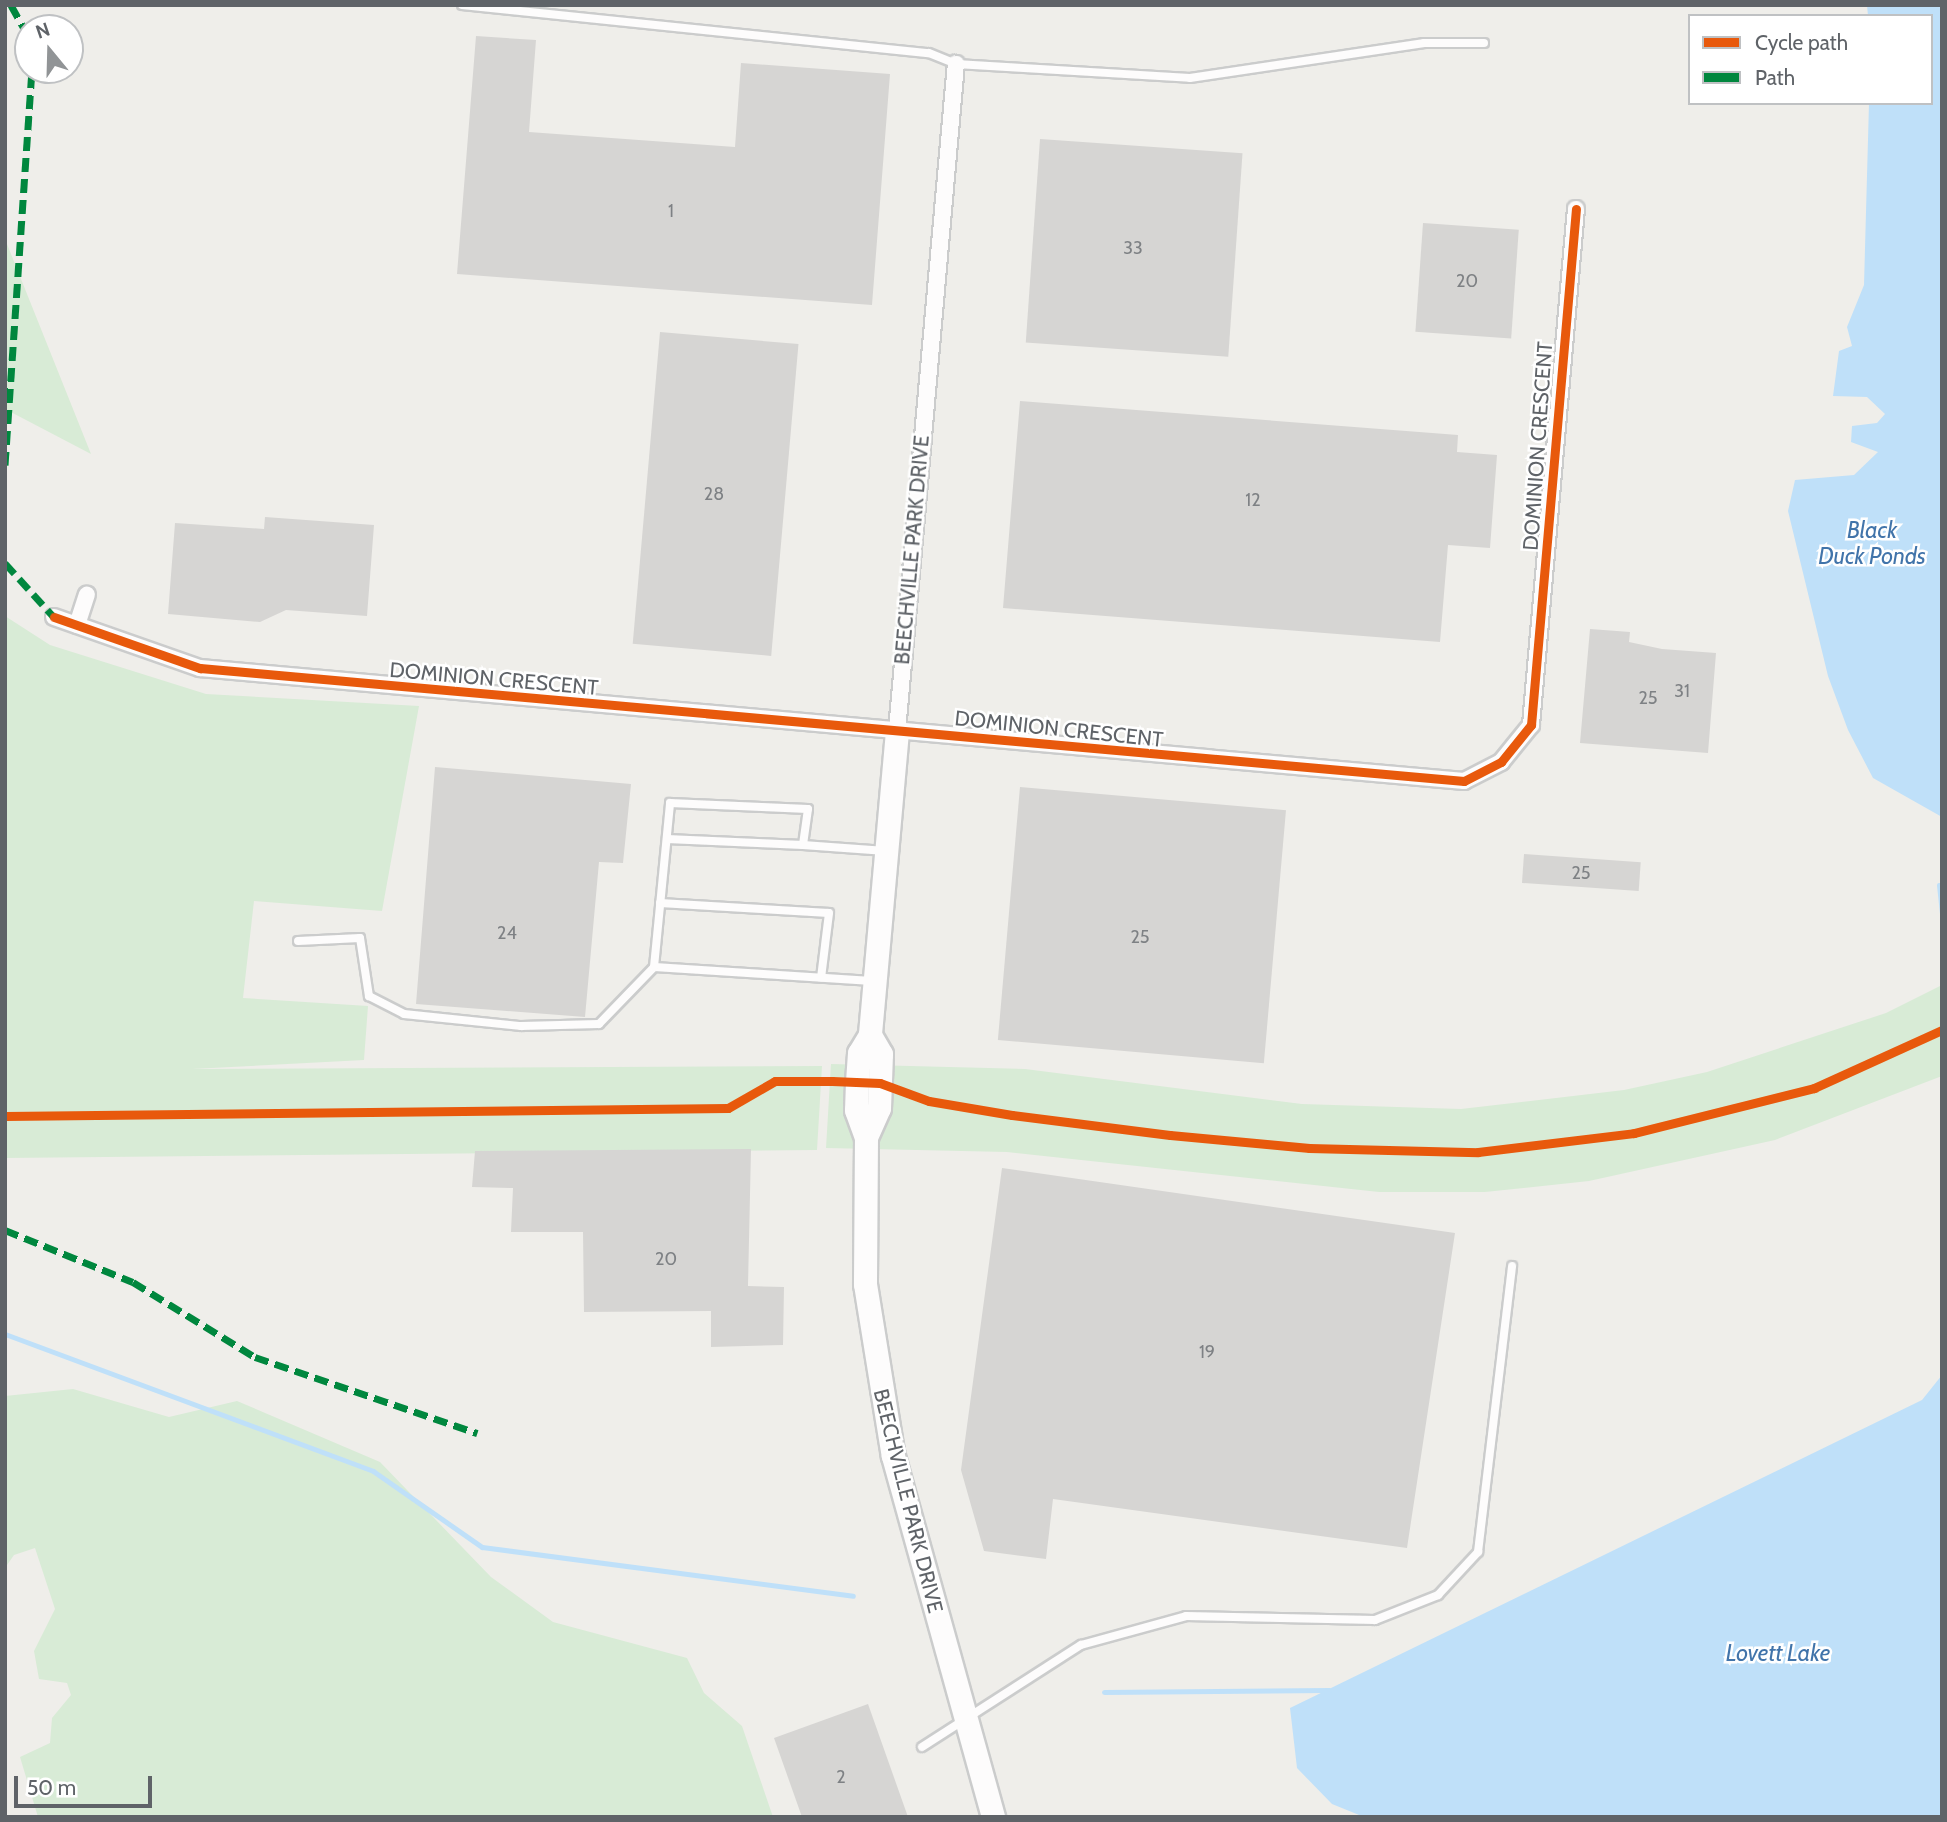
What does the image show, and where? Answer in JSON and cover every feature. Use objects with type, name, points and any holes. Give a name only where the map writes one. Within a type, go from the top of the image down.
[{"type":"street","name":"BEECHVILLE PARK DRIVE","points":[[956,64],[870,1035],[859,1053],[856,1110],[866,1137],[865,1283],[876,1370],[893,1456],[993,1817]]},
{"type":"street","name":"DOMINION CRESCENT","points":[[54,617],[200,668],[1453,783],[1501,762],[1531,725],[1576,209]]},
{"type":"street","points":[[77,625],[87,595]]},
{"type":"lane","points":[[462,5],[929,53],[956,64],[1190,78],[1424,43],[1484,43]]},
{"type":"lane","points":[[298,941],[360,938],[369,996],[404,1014],[521,1026],[599,1024],[654,967],[670,803],[808,809],[803,845]]},
{"type":"lane","points":[[667,839],[887,851]]},
{"type":"lane","points":[[660,903],[830,914],[821,978]]},
{"type":"lane","points":[[654,967],[875,981]]},
{"type":"lane","points":[[922,1747],[967,1723],[1080,1645],[1186,1616],[1375,1620],[1438,1595],[1478,1552],[1512,1266]]},
{"type":"green space","points":[[5,239],[91,454],[5,409]]},
{"type":"green space","points":[[5,616],[50,645],[206,694],[419,706],[382,911],[254,901],[243,998],[368,1006],[364,1060],[192,1069],[822,1066],[817,1150],[5,1158]]},
{"type":"green space","points":[[1942,985],[1942,1076],[1775,1140],[1589,1181],[1485,1192],[1379,1192],[1007,1152],[826,1148],[831,1064],[1025,1069],[1302,1104],[1461,1109],[1624,1090],[1707,1072],[1886,1013]]},
{"type":"green space","points":[[73,1389],[169,1417],[237,1401],[380,1462],[491,1577],[553,1622],[687,1658],[704,1693],[742,1726],[773,1817],[38,1817],[20,1757],[50,1743],[52,1718],[71,1695],[67,1683],[39,1679],[34,1651],[55,1609],[35,1548],[14,1555],[5,1568],[5,1396]]},
{"type":"water","name":"Black Duck Ponds","points":[[1867,5],[1942,5],[1942,817],[1873,778],[1848,730],[1828,676],[1788,511],[1795,480],[1854,475],[1878,452],[1851,442],[1852,426],[1877,423],[1885,414],[1867,397],[1833,396],[1839,351],[1852,346],[1847,327],[1864,285],[1869,105],[1933,105],[1933,14],[1868,14]]},
{"type":"water","name":"Lovett Lake","points":[[1942,1375],[1942,1817],[1364,1817],[1332,1804],[1297,1768],[1290,1708],[1922,1400]]},
{"type":"building","points":[[476,36],[536,40],[529,132],[735,147],[741,63],[890,74],[872,305],[457,274]]},
{"type":"building","points":[[1040,139],[1243,153],[1228,357],[1026,343]]},
{"type":"building","points":[[1423,223],[1519,230],[1511,338],[1415,332]]},
{"type":"building","points":[[660,332],[798,344],[771,656],[633,644]]},
{"type":"building","points":[[1020,401],[1458,435],[1457,452],[1497,455],[1490,548],[1448,545],[1440,642],[1003,608]]},
{"type":"building","points":[[265,517],[374,525],[367,616],[286,610],[260,622],[168,614],[175,523],[264,529]]},
{"type":"building","points":[[1590,629],[1630,632],[1629,642],[1662,649],[1716,653],[1708,753],[1580,743]]},
{"type":"building","points":[[435,767],[631,784],[623,863],[599,862],[585,1017],[416,1004]]},
{"type":"building","points":[[1020,787],[1286,810],[1264,1063],[998,1040]]},
{"type":"building","points":[[1524,854],[1641,862],[1639,891],[1522,883]]},
{"type":"building","points":[[751,1149],[748,1286],[784,1287],[783,1345],[711,1347],[711,1311],[584,1312],[583,1232],[511,1232],[513,1188],[472,1187],[475,1151]]},
{"type":"building","points":[[1002,1168],[1455,1233],[1407,1548],[1053,1499],[1046,1559],[984,1551],[961,1470]]},
{"type":"building","points":[[868,1704],[908,1817],[802,1817],[774,1738]]},
{"type":"waterway","points":[[1939,885],[1942,914]]},
{"type":"waterway","points":[[5,1334],[373,1471],[482,1547],[853,1596]]},
{"type":"waterway","points":[[1104,1692],[1329,1690]]},
{"type":"marked path","points":[[11,5],[16,14]]},
{"type":"marked path","points":[[5,465],[31,84]]},
{"type":"marked path","points":[[5,563],[54,617]]},
{"type":"marked path","points":[[5,1230],[133,1282],[255,1357],[477,1433]]},
{"type":"cycle path","points":[[54,617],[200,668],[1464,781],[1501,762],[1531,725],[1576,209]]},
{"type":"cycle path","points":[[5,1116],[728,1108],[775,1081],[832,1081],[880,1083],[929,1101],[1012,1115],[1170,1135],[1309,1148],[1478,1152],[1634,1133],[1814,1088],[1942,1030]]}]
